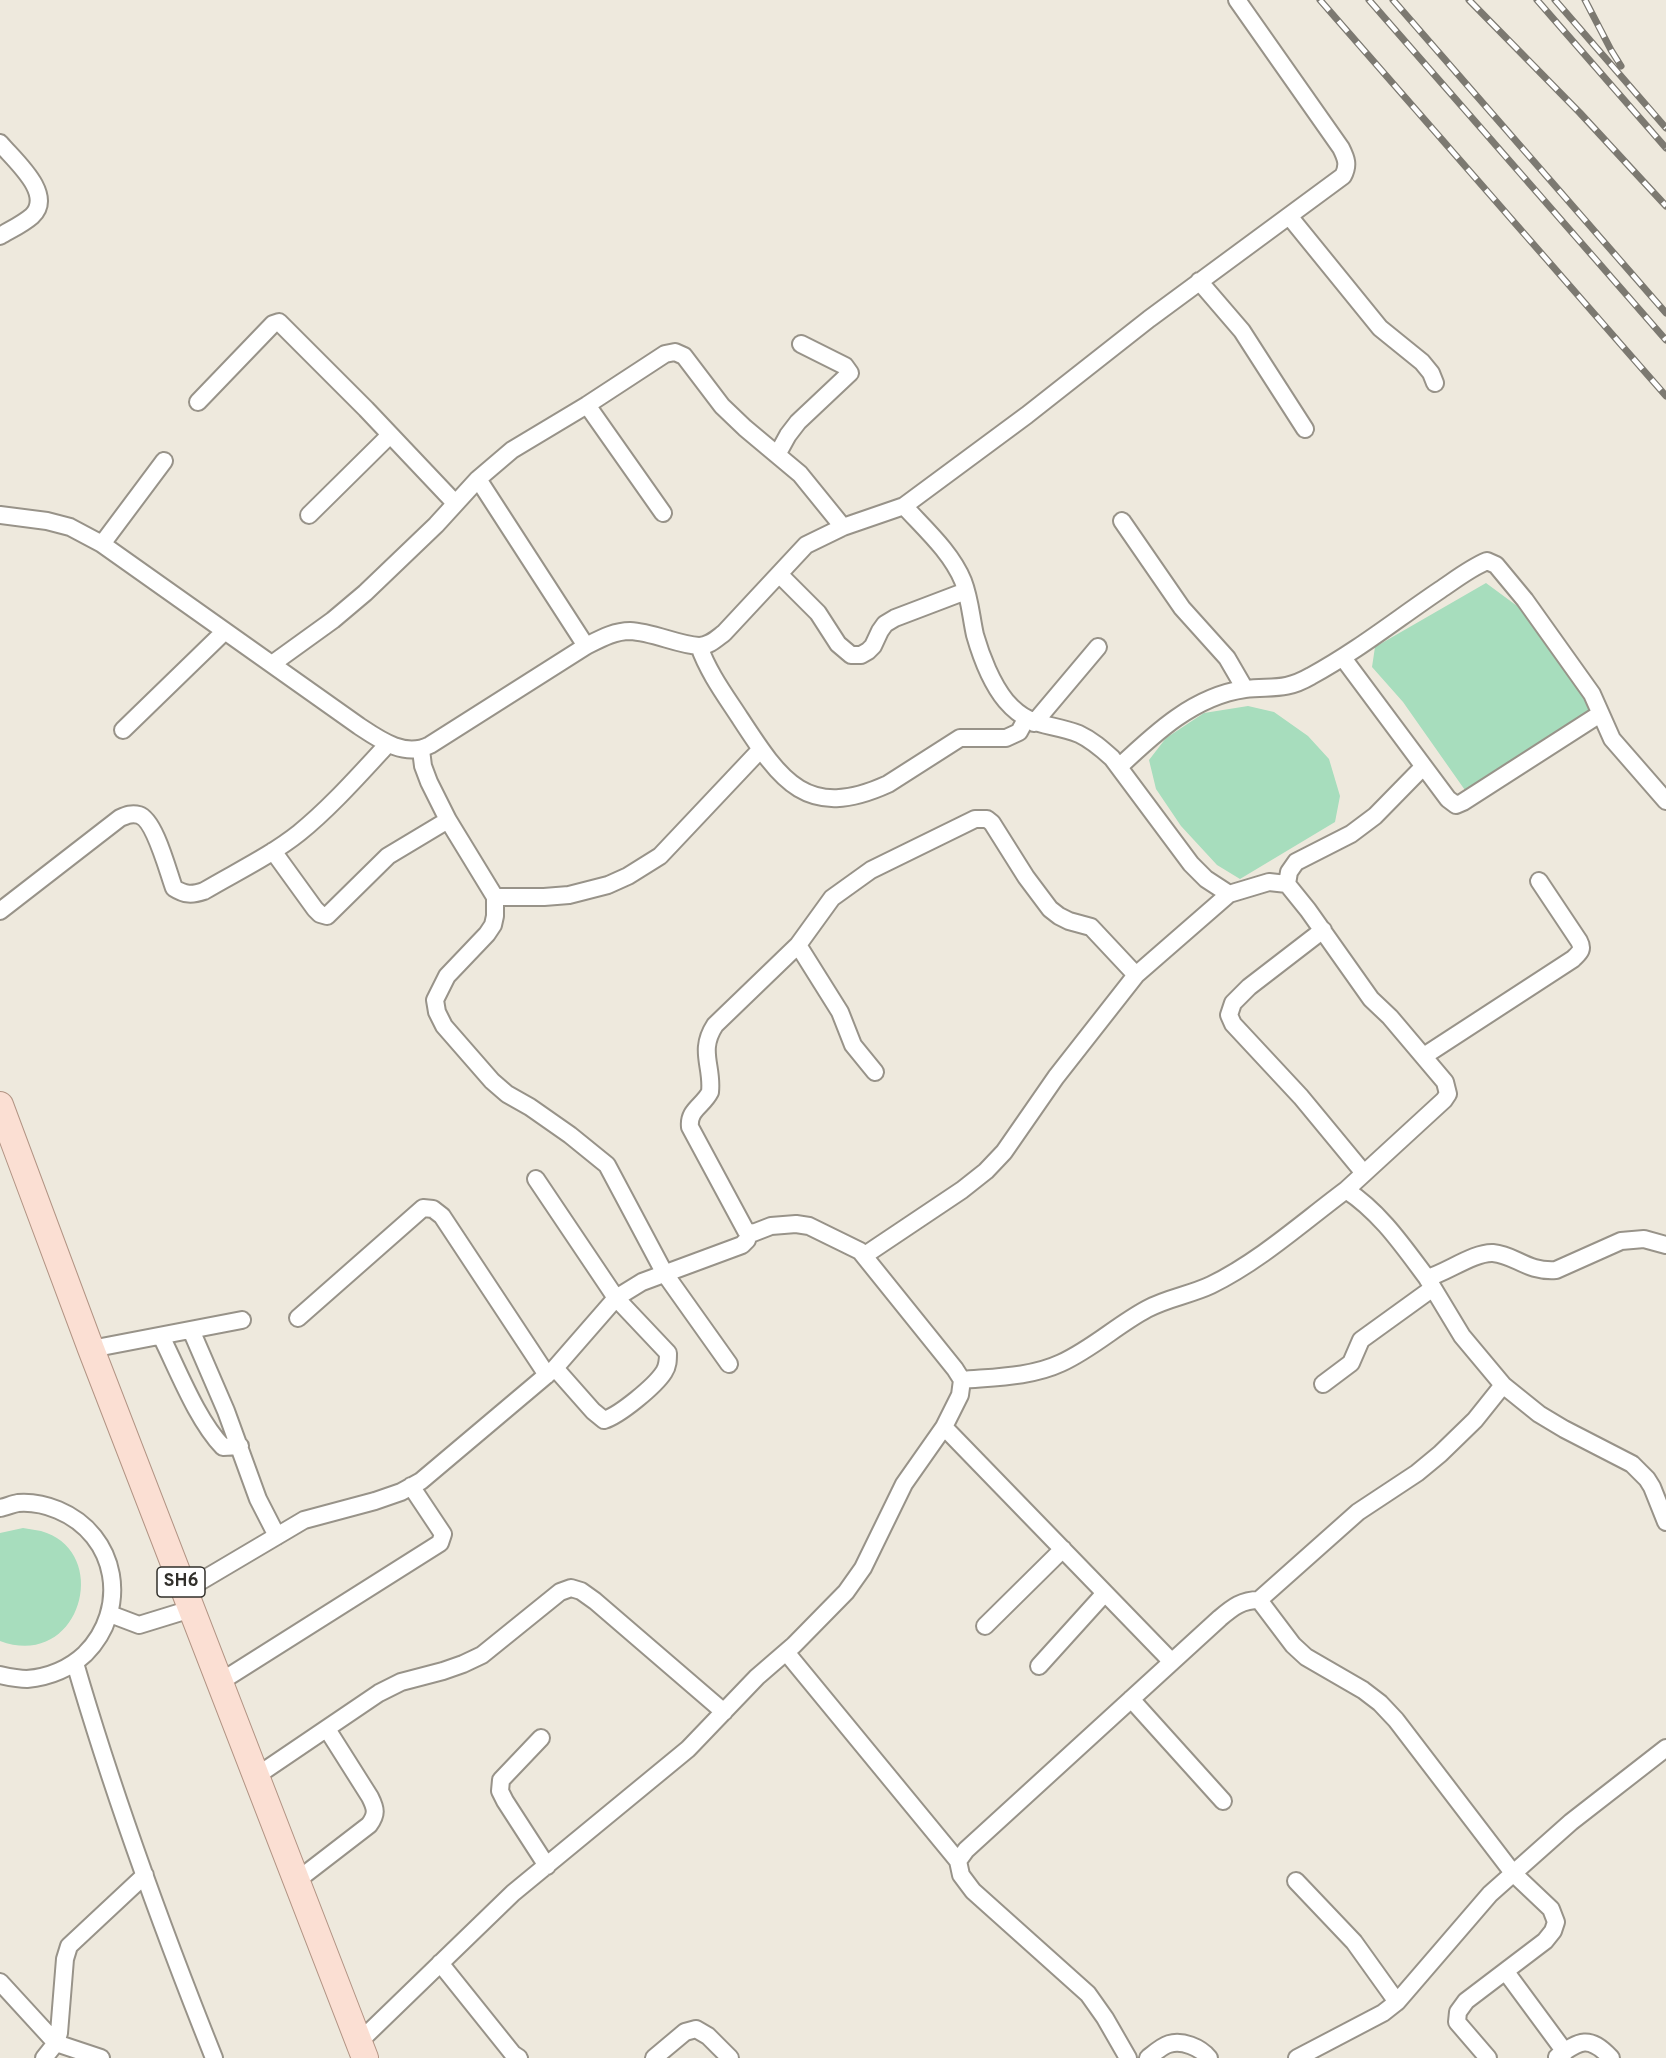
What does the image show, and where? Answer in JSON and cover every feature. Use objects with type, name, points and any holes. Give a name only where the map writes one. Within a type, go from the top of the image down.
[{"type":"main road","name":"SH6","points":[[0,1105],[91,1349],[362,2050]]},
{"type":"street","points":[[0,515],[47,521],[69,527],[102,544],[387,745],[421,750],[607,635],[628,631],[641,632],[699,646],[710,643],[724,633],[806,545],[843,526],[904,506],[1343,176],[1347,169],[1346,159],[1237,0]]},
{"type":"street","points":[[0,143],[38,190],[40,200],[37,210],[31,217],[0,236]]},
{"type":"street","points":[[1288,216],[1380,328],[1422,362],[1431,373],[1435,383]]},
{"type":"street","points":[[1199,282],[1242,331],[1305,429]]},
{"type":"street","points":[[198,402],[273,324],[279,322],[455,503]]},
{"type":"street","points":[[777,455],[788,435],[803,417],[850,373],[845,366],[801,344]]},
{"type":"street","points":[[272,664],[333,620],[365,593],[478,479],[522,443],[665,354],[675,352],[684,356],[722,406],[800,474],[843,526]]},
{"type":"street","points":[[586,405],[663,513]]},
{"type":"street","points":[[309,515],[390,435]]},
{"type":"street","points":[[102,544],[164,460]]},
{"type":"street","points":[[478,479],[586,646]]},
{"type":"street","points":[[904,506],[951,560],[966,591],[976,635],[992,678],[1007,702],[1030,721],[1077,733],[1088,738],[1105,752],[1119,766],[1191,864],[1206,879],[1229,894]]},
{"type":"street","points":[[1122,521],[1182,608],[1227,658],[1245,689]]},
{"type":"street","points":[[1119,766],[1148,739],[1193,707],[1222,695],[1245,689],[1284,688],[1295,685],[1343,658],[1480,563],[1491,561],[1526,600],[1592,694],[1612,739],[1666,801]]},
{"type":"street","points":[[780,575],[818,613],[838,644],[851,655],[861,655],[868,651],[885,624],[895,618],[966,591]]},
{"type":"street","points":[[123,730],[225,631]]},
{"type":"street","points":[[699,646],[711,672],[774,768],[794,787],[818,796],[836,797],[862,794],[888,784],[960,738],[1014,736],[1098,647]]},
{"type":"street","points":[[1343,658],[1448,799],[1456,805],[1600,714]]},
{"type":"street","points":[[0,911],[120,818],[131,814],[141,815],[151,825],[174,888],[192,895],[204,891],[273,851],[299,833],[387,745]]},
{"type":"street","points":[[421,750],[423,766],[429,782],[448,820],[495,897],[493,925],[447,976],[435,1000],[437,1012],[444,1026],[492,1081],[507,1094],[570,1135],[607,1165],[665,1274],[729,1364]]},
{"type":"street","points":[[495,897],[569,895],[628,876],[660,856],[761,750]]},
{"type":"street","points":[[962,1380],[1024,1374],[1059,1364],[1150,1307],[1210,1286],[1231,1274],[1346,1190],[1444,1100],[1448,1094],[1445,1082],[1371,999],[1323,930],[1287,884],[1288,872],[1296,862],[1351,834],[1375,816],[1424,767]]},
{"type":"street","points":[[749,1233],[694,1138],[689,1119],[692,1112],[710,1092],[706,1049],[710,1034],[715,1025],[798,945],[832,898],[863,876],[980,818],[992,823],[1026,877],[1050,909],[1059,916],[1091,927],[1136,975]]},
{"type":"street","points":[[273,851],[315,909],[327,916],[388,856],[448,820]]},
{"type":"street","points":[[1424,1056],[1573,959],[1581,951],[1579,940],[1539,881]]},
{"type":"street","points":[[865,1255],[962,1190],[986,1171],[1004,1152],[1056,1077],[1136,975],[1229,894],[1269,882],[1287,884]]},
{"type":"street","points":[[1323,930],[1249,987],[1233,1004],[1229,1015],[1233,1024],[1301,1097],[1363,1172]]},
{"type":"street","points":[[798,945],[840,1012],[853,1045],[875,1072]]},
{"type":"street","points":[[298,1318],[423,1208],[433,1209],[442,1216],[551,1371],[604,1420],[615,1417],[664,1372],[668,1363],[668,1353],[616,1298],[536,1179]]},
{"type":"street","points":[[1346,1190],[1361,1199],[1381,1219],[1430,1283],[1462,1336],[1503,1385],[1539,1414],[1632,1464],[1652,1487],[1666,1522]]},
{"type":"street","points":[[362,2050],[440,1963],[513,1893],[688,1749],[757,1677],[786,1652],[846,1592],[863,1568],[904,1484],[944,1427],[960,1395],[962,1380],[865,1255],[809,1226],[783,1224],[749,1233]]},
{"type":"street","points":[[110,1614],[139,1625],[188,1600],[277,1536],[304,1520],[375,1502],[421,1481],[551,1371],[616,1298],[642,1282],[742,1245],[749,1233]]},
{"type":"street","points":[[1323,1384],[1351,1363],[1361,1340],[1430,1283],[1490,1253],[1535,1270],[1545,1271],[1556,1270],[1621,1241],[1644,1239],[1666,1245]]},
{"type":"street","points":[[91,1349],[243,1320]]},
{"type":"street","points":[[191,1330],[240,1446],[258,1499],[277,1536]]},
{"type":"street","points":[[161,1336],[204,1422],[215,1439],[222,1447],[240,1446]]},
{"type":"street","points":[[958,1861],[966,1850],[1236,1605],[1247,1600],[1259,1600],[1358,1512],[1417,1473],[1440,1454],[1475,1420],[1503,1385]]},
{"type":"street","points":[[944,1427],[1172,1662]]},
{"type":"street","points":[[220,1682],[440,1544],[442,1534],[411,1486]]},
{"type":"street","points":[[0,1508],[18,1503],[46,1505],[72,1516],[93,1534],[107,1559],[113,1586],[110,1614],[97,1642],[75,1663],[52,1675],[25,1679],[0,1675]]},
{"type":"street","points":[[985,1626],[1063,1550]]},
{"type":"street","points":[[255,1777],[379,1693],[401,1682],[453,1668],[482,1655],[560,1592],[571,1588],[581,1591],[595,1601],[724,1712]]},
{"type":"street","points":[[1039,1666],[1105,1593]]},
{"type":"street","points":[[1259,1600],[1293,1645],[1306,1657],[1363,1690],[1380,1703],[1396,1720],[1512,1873],[1551,1910],[1556,1922],[1553,1931],[1545,1941],[1466,2001],[1458,2012],[1457,2022],[1488,2058]]},
{"type":"street","points":[[786,1652],[958,1861],[961,1875],[973,1891],[1088,1994],[1128,2058]]},
{"type":"street","points":[[75,1663],[100,1751],[212,2057]]},
{"type":"street","points":[[1131,1699],[1223,1801]]},
{"type":"street","points":[[296,1882],[369,1825],[375,1817],[376,1808],[370,1797],[327,1730]]},
{"type":"street","points":[[541,1738],[501,1780],[500,1791],[547,1866]]},
{"type":"street","points":[[1298,2058],[1322,2052],[1397,2002],[1473,1911],[1512,1873],[1571,1822],[1666,1748]]},
{"type":"street","points":[[44,2058],[56,2043],[59,2033],[65,1959],[69,1946],[145,1875]]},
{"type":"street","points":[[1296,1881],[1354,1942],[1397,2002]]},
{"type":"street","points":[[440,1963],[513,2054],[519,2058]]},
{"type":"street","points":[[1506,1972],[1561,2055],[1576,2043],[1590,2043],[1603,2049],[1611,2058]]},
{"type":"street","points":[[0,1982],[34,2022],[56,2043],[101,2058]]},
{"type":"street","points":[[654,2058],[685,2032],[696,2029],[708,2036],[730,2058]]},
{"type":"street","points":[[1148,2058],[1169,2044],[1187,2044],[1209,2058]]},
{"type":"green space","points":[[1486,583],[1528,614],[1589,692],[1592,720],[1467,793],[1403,702],[1372,667],[1375,647]]},
{"type":"green space","points":[[1248,706],[1274,712],[1308,736],[1329,759],[1340,796],[1335,822],[1240,879],[1217,865],[1181,826],[1156,789],[1149,760],[1166,738],[1204,713]]},
{"type":"green space","points":[[23,1528],[41,1531],[63,1543],[76,1561],[81,1583],[78,1605],[68,1625],[51,1639],[28,1646],[0,1641],[0,1533]]},
{"type":"railway","points":[[1320,0],[1666,396]]},
{"type":"railway","points":[[1369,0],[1666,340]]},
{"type":"railway","points":[[1393,0],[1666,313]]},
{"type":"railway","points":[[1469,0],[1580,113],[1666,206]]},
{"type":"railway","points":[[1537,0],[1666,148]]},
{"type":"railway","points":[[1555,0],[1666,128]]},
{"type":"railway","points":[[1585,0],[1621,66]]}]
